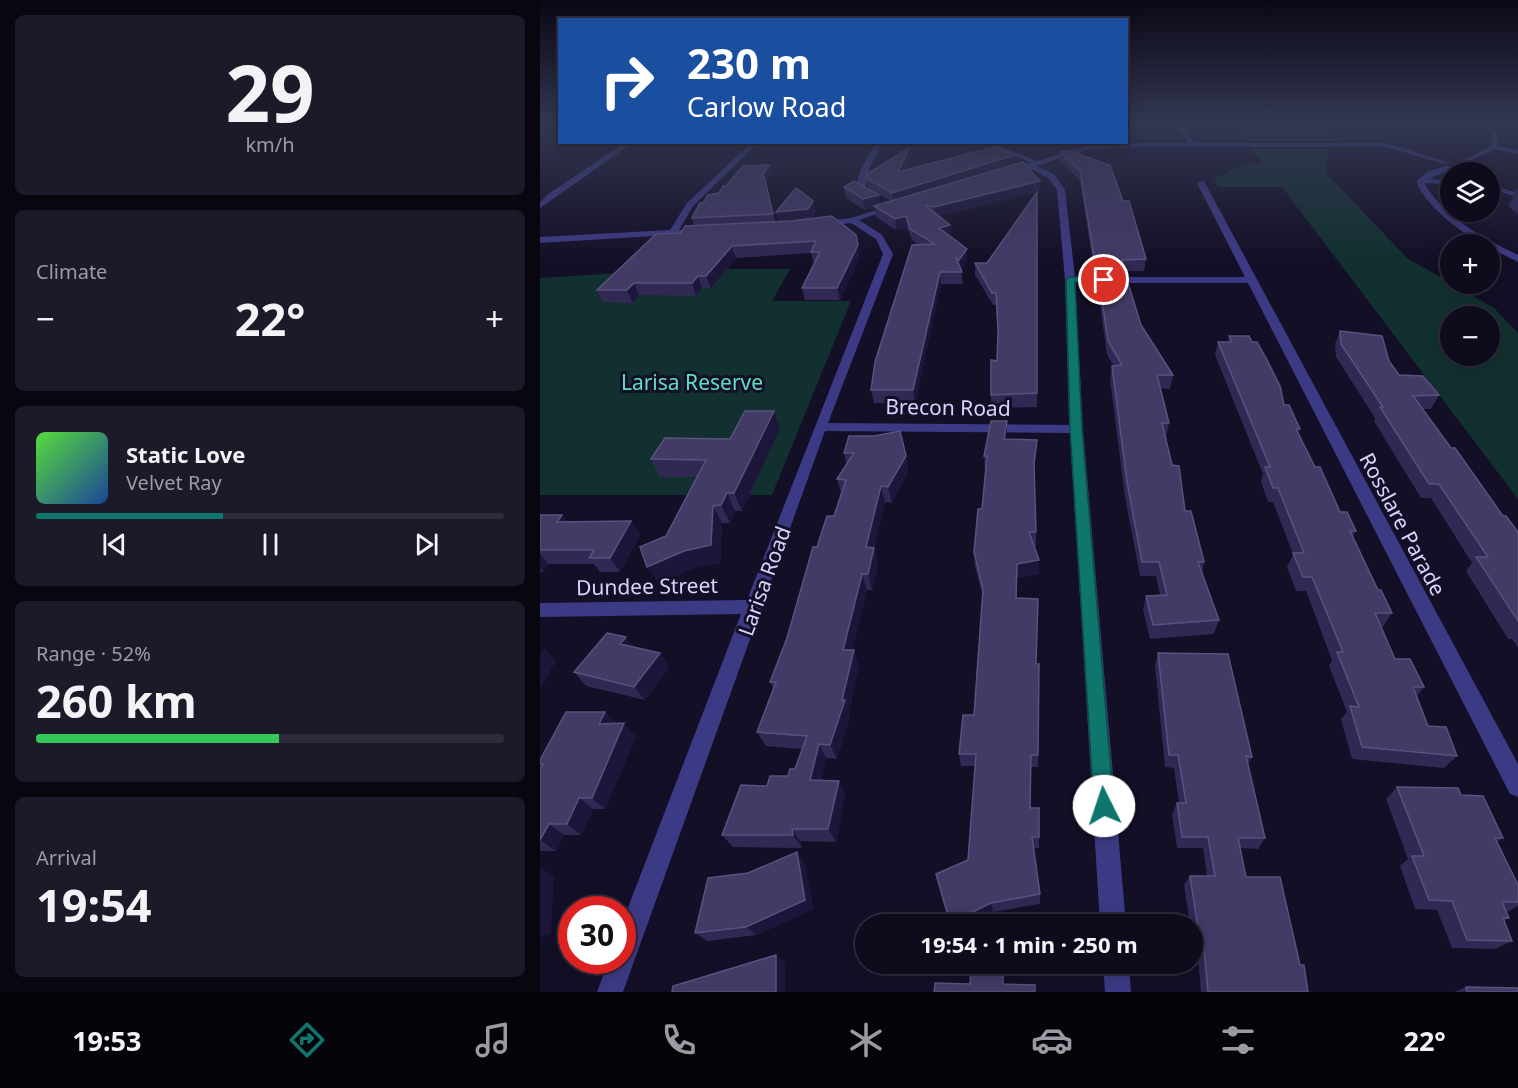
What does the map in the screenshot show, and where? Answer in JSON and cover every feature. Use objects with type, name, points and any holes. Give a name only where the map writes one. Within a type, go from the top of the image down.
[{"type":"street","points":[[540,206],[594,167]]},
{"type":"street","points":[[673,233],[690,205],[730,167]]},
{"type":"street","points":[[866,167],[861,189],[891,207]]},
{"type":"street","points":[[999,175],[1026,167]]},
{"type":"street","points":[[1034,167],[1051,176],[1061,190],[1070,280],[1076,429],[1112,914]]},
{"type":"street","points":[[1440,169],[1420,183],[1426,195],[1471,234]]},
{"type":"street","points":[[1422,182],[1440,182]]},
{"type":"street","name":"Rosslare Parade","points":[[1201,183],[1518,786]]},
{"type":"street","points":[[1500,190],[1518,195]]},
{"type":"street","points":[[806,225],[852,220],[902,204]]},
{"type":"street","name":"Larisa Road","points":[[636,922],[820,427],[888,254],[885,244],[878,235],[852,220]]},
{"type":"street","points":[[540,240],[706,231]]},
{"type":"street","points":[[1500,250],[1518,259]]},
{"type":"street","points":[[1070,280],[1251,280]]},
{"type":"street","name":"Brecon Road","points":[[820,427],[1076,429]]},
{"type":"street","name":"Dundee Street","points":[[540,610],[755,607]]},
{"type":"street","name":"Larisa Road","points":[[610,992],[617,974]]},
{"type":"street","points":[[1117,974],[1118,992]]},
{"type":"green space","points":[[1239,167],[1326,167],[1326,173],[1407,258],[1440,277],[1440,294],[1470,294],[1491,306],[1440,306],[1440,366],[1500,366],[1500,314],[1518,333],[1518,499],[1282,187],[1218,187],[1214,179]]},
{"type":"green space","name":"Larisa Reserve","points":[[683,269],[790,269],[772,301],[851,301],[772,495],[540,495],[540,278]]},
{"type":"building","points":[[742,167],[767,167],[761,177],[764,176],[773,214],[692,218],[700,203],[703,203],[708,195],[719,193],[723,186],[726,186]]},
{"type":"building","points":[[878,167],[900,167],[898,172],[916,167],[975,167],[892,193],[866,178],[867,174]]},
{"type":"building","points":[[1005,167],[1028,167],[1040,181],[934,207],[925,205],[950,225],[939,228],[967,249],[959,260],[956,258],[962,272],[940,272],[913,390],[871,390],[875,362],[912,245],[935,244],[910,229],[906,216],[895,219],[874,206]]},
{"type":"building","points":[[1076,167],[1111,167],[1123,201],[1129,201],[1146,259],[1122,260],[1123,263],[1095,263],[1080,171]]},
{"type":"building","points":[[854,181],[879,195],[863,199],[844,187]]},
{"type":"building","points":[[796,188],[813,201],[808,209],[776,212]]},
{"type":"building","points":[[1037,192],[1037,393],[991,395],[991,360],[997,361],[996,293],[992,293],[975,263],[987,263]]},
{"type":"building","points":[[832,216],[856,235],[858,245],[837,288],[802,288],[820,252],[811,252],[816,241],[732,246],[706,276],[698,276],[692,283],[634,283],[627,290],[597,290],[656,234],[681,233],[685,226],[791,221]]},
{"type":"building","points":[[1098,273],[1125,273],[1141,325],[1173,375],[1157,375],[1169,423],[1162,423],[1172,465],[1179,466],[1185,511],[1191,511],[1204,562],[1198,562],[1219,620],[1153,625],[1146,596],[1167,595],[1159,562],[1142,562],[1127,482],[1112,366],[1122,365],[1108,341]]},
{"type":"building","points":[[1340,331],[1382,336],[1389,361],[1399,375],[1423,376],[1439,395],[1413,396],[1451,448],[1455,448],[1503,516],[1506,516],[1518,532],[1518,621],[1476,557],[1488,557],[1439,484],[1429,484],[1380,407],[1383,407],[1341,344]]},
{"type":"building","points":[[1229,336],[1249,336],[1252,342],[1257,342],[1266,358],[1280,386],[1284,405],[1289,405],[1300,429],[1296,429],[1315,467],[1320,467],[1340,512],[1347,512],[1356,531],[1350,531],[1378,590],[1381,590],[1392,613],[1375,613],[1395,659],[1410,659],[1424,687],[1413,687],[1428,726],[1446,727],[1457,756],[1362,747],[1350,706],[1359,707],[1337,652],[1343,652],[1312,577],[1303,577],[1293,553],[1304,553],[1278,488],[1273,488],[1265,467],[1270,467],[1218,342],[1232,342]]},
{"type":"building","points":[[745,411],[774,411],[734,493],[727,493],[721,505],[713,506],[711,545],[684,551],[647,567],[640,547],[666,536],[706,460],[651,459],[665,438],[730,439]]},
{"type":"building","points":[[991,421],[1007,421],[1004,439],[1037,440],[1034,463],[1036,532],[1029,532],[1039,560],[1017,564],[1016,598],[1038,599],[1036,664],[1039,664],[1038,755],[1031,755],[1030,808],[1039,808],[1039,837],[1032,837],[1040,894],[991,903],[968,914],[947,914],[936,874],[968,860],[976,754],[959,754],[963,715],[974,715],[983,589],[974,552],[978,509],[982,509],[987,456],[984,456]]},
{"type":"building","points":[[900,431],[906,456],[888,487],[881,486],[866,547],[874,548],[868,574],[862,574],[843,650],[854,650],[842,700],[845,700],[830,745],[819,744],[810,780],[839,781],[828,829],[792,829],[793,835],[722,835],[741,785],[767,786],[770,776],[788,776],[790,769],[795,769],[807,736],[757,732],[776,682],[770,682],[787,638],[813,547],[817,547],[827,516],[834,516],[846,480],[837,479],[854,453],[844,453],[849,436],[874,436]]},
{"type":"building","points":[[540,515],[562,515],[557,522],[631,521],[610,558],[589,558],[594,550],[540,550]]},
{"type":"building","points":[[607,633],[626,637],[620,644],[660,653],[634,687],[574,672]]},
{"type":"building","points":[[1158,653],[1228,654],[1252,757],[1246,756],[1265,838],[1238,838],[1246,877],[1280,877],[1300,965],[1304,965],[1308,992],[1208,992],[1203,914],[1196,914],[1190,876],[1215,876],[1208,837],[1182,837],[1177,803],[1186,803],[1178,755],[1169,755]]},
{"type":"building","points":[[566,712],[605,712],[599,724],[624,723],[592,798],[579,798],[567,824],[549,824],[540,840],[540,769],[543,764],[540,764],[540,760]]},
{"type":"building","points":[[1397,787],[1458,788],[1461,795],[1483,796],[1503,838],[1495,838],[1518,885],[1518,902],[1502,902],[1509,918],[1503,918],[1512,941],[1467,940],[1452,901],[1429,900],[1412,856],[1424,856]]},
{"type":"building","points":[[797,852],[805,900],[746,927],[695,933],[708,878],[748,873]]},
{"type":"building","points":[[776,955],[776,992],[672,992],[673,986]]},
{"type":"building","points":[[971,974],[1003,974],[1003,984],[1035,985],[1035,992],[934,992],[935,983],[970,984]]},
{"type":"building","points":[[1466,987],[1518,988],[1518,992],[1467,992]]},
{"type":"route","points":[[1104,280],[1070,280],[1076,429],[1104,806]]}]
